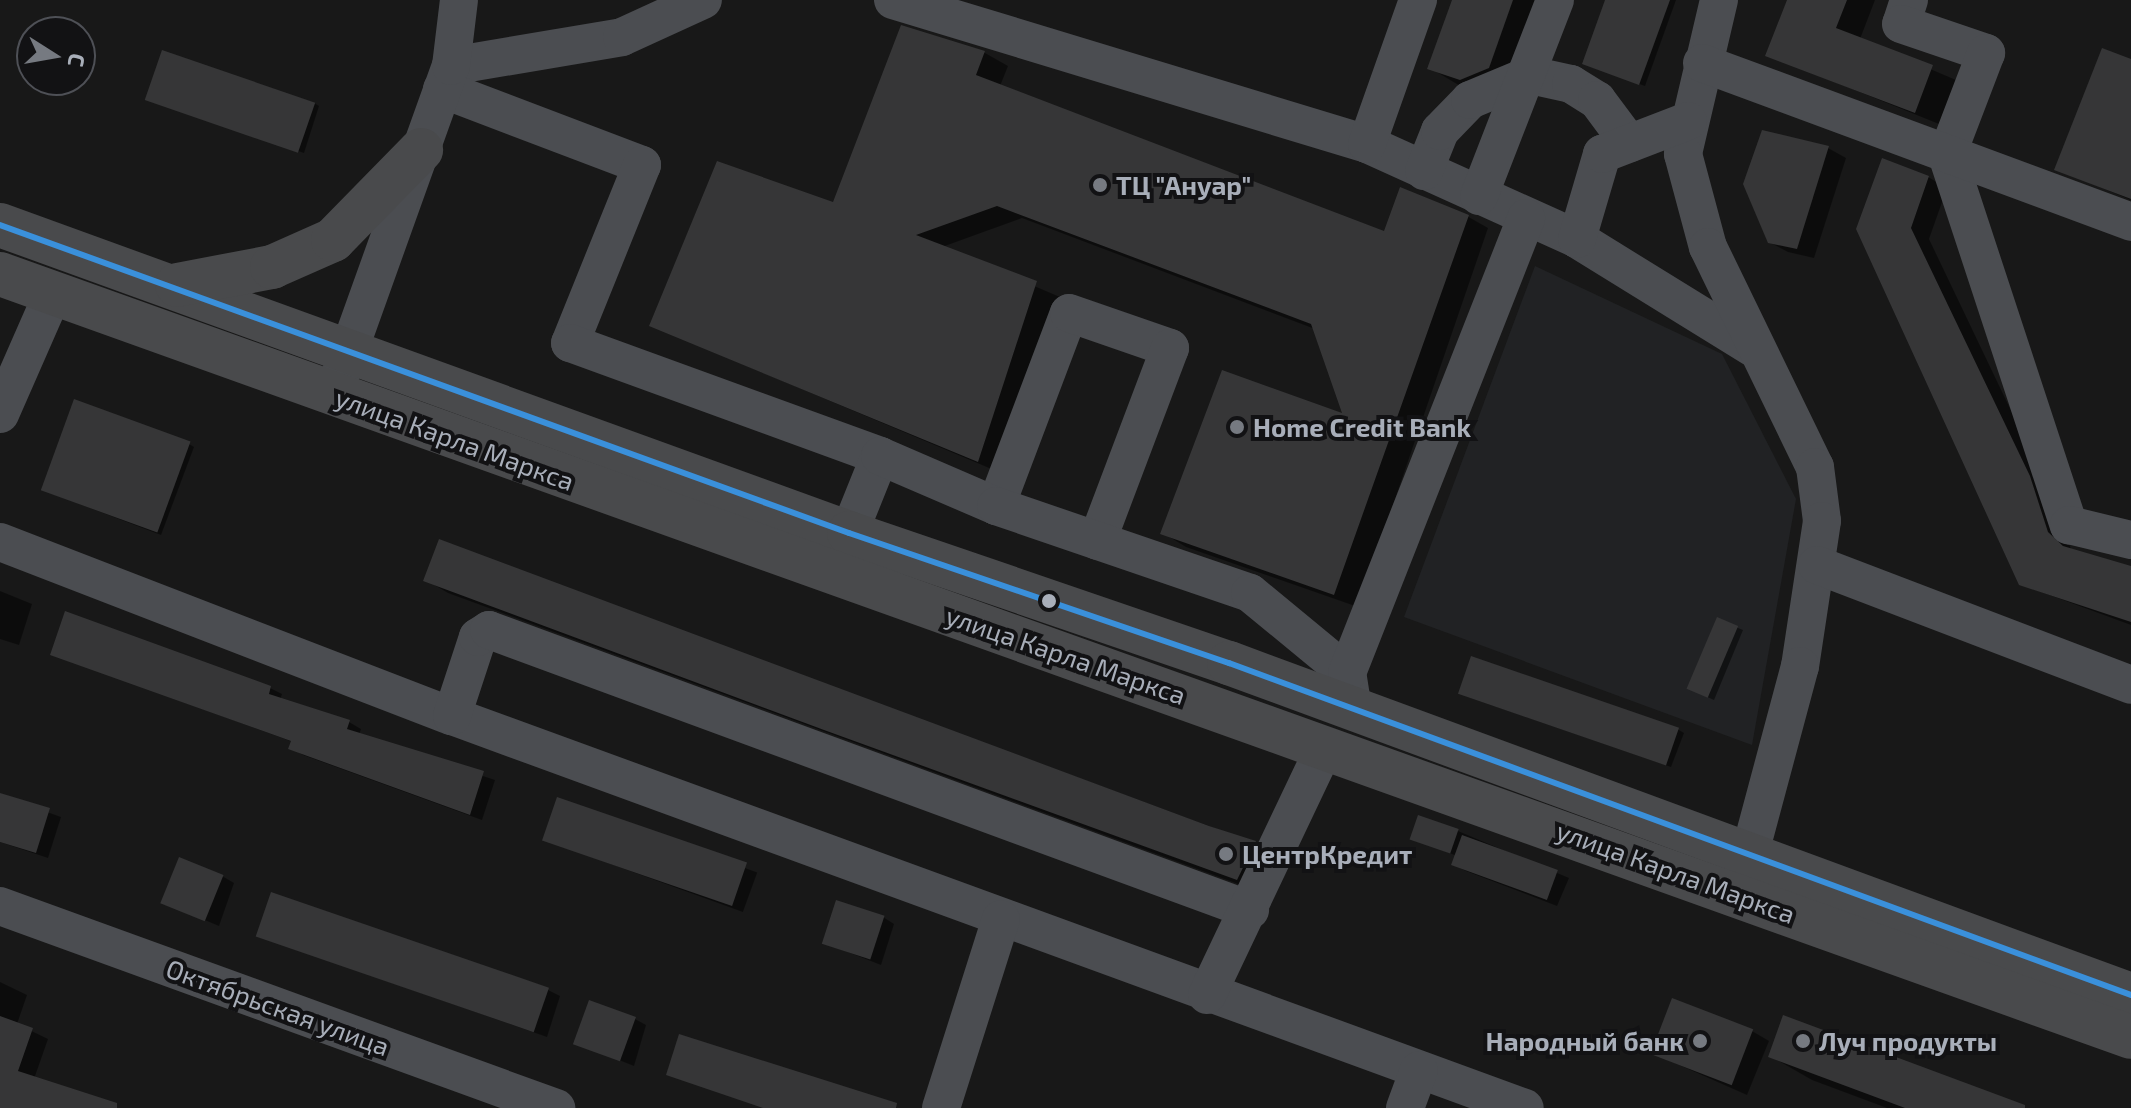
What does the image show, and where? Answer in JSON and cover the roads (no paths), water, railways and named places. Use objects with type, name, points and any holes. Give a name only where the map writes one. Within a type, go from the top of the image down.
[{"type":"main road","points":[[172,286],[272,267],[333,240],[421,150]]},
{"type":"main road","name":"улица Карла Маркса","points":[[0,225],[350,349],[849,533],[1350,691],[1744,874],[2131,1037]]},
{"type":"main road","name":"улица Карла Маркса","points":[[0,274],[1325,747],[2131,995]]},
{"type":"street","points":[[333,395],[447,78],[459,0]]},
{"type":"street","points":[[447,78],[622,37],[703,0]]},
{"type":"street","points":[[893,0],[1367,144],[1577,239],[1752,347]]},
{"type":"street","points":[[1367,144],[1418,0]]},
{"type":"street","points":[[1479,196],[1530,75],[1555,0]]},
{"type":"street","points":[[1719,0],[1688,121],[1683,154],[1702,230],[1752,347],[1815,467],[1822,521],[1800,666],[1744,874]]},
{"type":"street","points":[[1909,0],[1901,24],[1986,53],[1947,155],[2069,525],[2131,540]]},
{"type":"street","points":[[1702,63],[2131,222]]},
{"type":"street","points":[[1424,171],[1440,131],[1470,100],[1530,75],[1571,84],[1597,100],[1629,143]]},
{"type":"street","points":[[447,78],[642,165],[570,343],[880,456],[996,506],[1250,593],[1350,691],[1526,218]]},
{"type":"street","points":[[1577,239],[1602,154],[1688,121]]},
{"type":"street","points":[[0,414],[53,293]]},
{"type":"street","points":[[996,506],[1069,313],[1170,348],[1097,541]]},
{"type":"street","points":[[849,533],[880,456]]},
{"type":"street","points":[[0,542],[452,716],[1207,995],[1525,1108]]},
{"type":"street","points":[[1817,565],[2131,685]]},
{"type":"street","points":[[452,716],[478,637],[489,630],[1250,910]]},
{"type":"street","points":[[1207,995],[1325,747]]},
{"type":"street","name":"Октябрьская улица","points":[[0,906],[556,1108]]},
{"type":"street","points":[[941,1108],[1001,919]]},
{"type":"street","points":[[1405,1108],[1419,1070]]},
{"type":"place","name":"ТЦ \"Ануар\"","points":[[1100,185]]},
{"type":"place","name":"Home Credit Bank","points":[[1237,427]]},
{"type":"place","name":"ЦентрКредит","points":[[1226,854]]},
{"type":"place","name":"Народный банк","points":[[1700,1041]]},
{"type":"place","name":"Луч продукты","points":[[1803,1041]]}]
